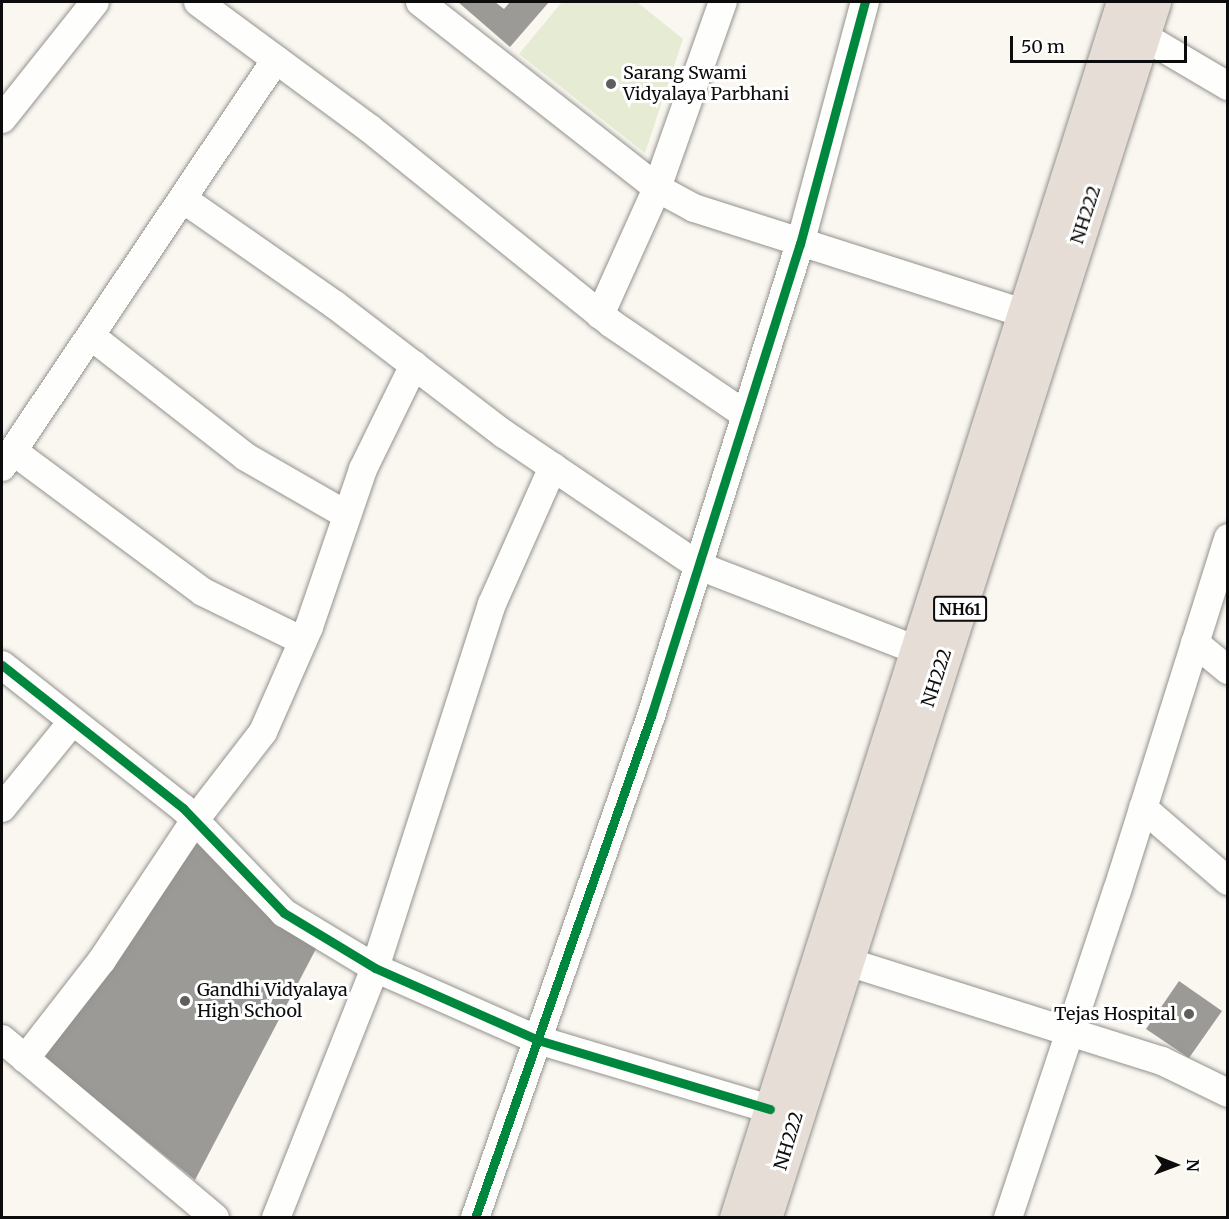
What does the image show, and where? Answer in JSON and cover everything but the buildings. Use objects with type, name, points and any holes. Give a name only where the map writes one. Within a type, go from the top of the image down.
[{"type":"highway","name":"NH222","points":[[765,1218],[845,961],[1023,313],[1123,2]]},
{"type":"highway","name":"NH222","points":[[736,1218],[770,1109],[930,655],[1154,2]]},
{"type":"street","points":[[2,119],[94,2]]},
{"type":"street","points":[[198,2],[369,128],[600,315],[746,415]]},
{"type":"street","points":[[420,2],[657,188],[694,208],[800,244],[1023,313]]},
{"type":"street","points":[[600,315],[657,188],[723,2]]},
{"type":"street","points":[[475,1218],[651,716],[800,244],[866,2]]},
{"type":"street","points":[[1143,36],[1227,86]]},
{"type":"street","points":[[276,59],[7,459],[203,592],[303,641]]},
{"type":"street","points":[[183,199],[553,467],[699,566],[930,655]]},
{"type":"street","points":[[91,336],[246,457],[347,515]]},
{"type":"street","points":[[25,1059],[102,960],[195,820],[263,732],[303,641],[363,469],[414,365]]},
{"type":"street","points":[[276,1218],[375,968],[492,604],[553,467]]},
{"type":"street","points":[[1008,1218],[1143,808],[1227,538]]},
{"type":"street","points":[[1195,643],[1227,670]]},
{"type":"street","points":[[2,665],[195,820],[284,913],[375,968],[538,1040],[770,1109]]},
{"type":"street","points":[[2,808],[73,721]]},
{"type":"street","points":[[1143,808],[1227,881]]},
{"type":"street","points":[[845,961],[1190,1071],[1227,1093]]},
{"type":"street","points":[[2,1039],[215,1218]]},
{"type":"green space","name":"Sarang Swami Vidyalaya Parbhani","points":[[562,2],[637,2],[683,39],[645,153],[519,54]]},
{"type":"cycle path","points":[[475,1218],[651,716],[800,244],[865,2]]},
{"type":"cycle path","points":[[2,665],[183,808],[284,913],[375,968],[538,1040],[770,1109]]},
{"type":"place","name":"Sarang Swami Vidyalaya Parbhani","points":[[611,84]]},
{"type":"place","name":"Gandhi Vidyalaya High School","points":[[185,1001]]},
{"type":"place","name":"Tejas Hospital","points":[[1189,1014]]}]
